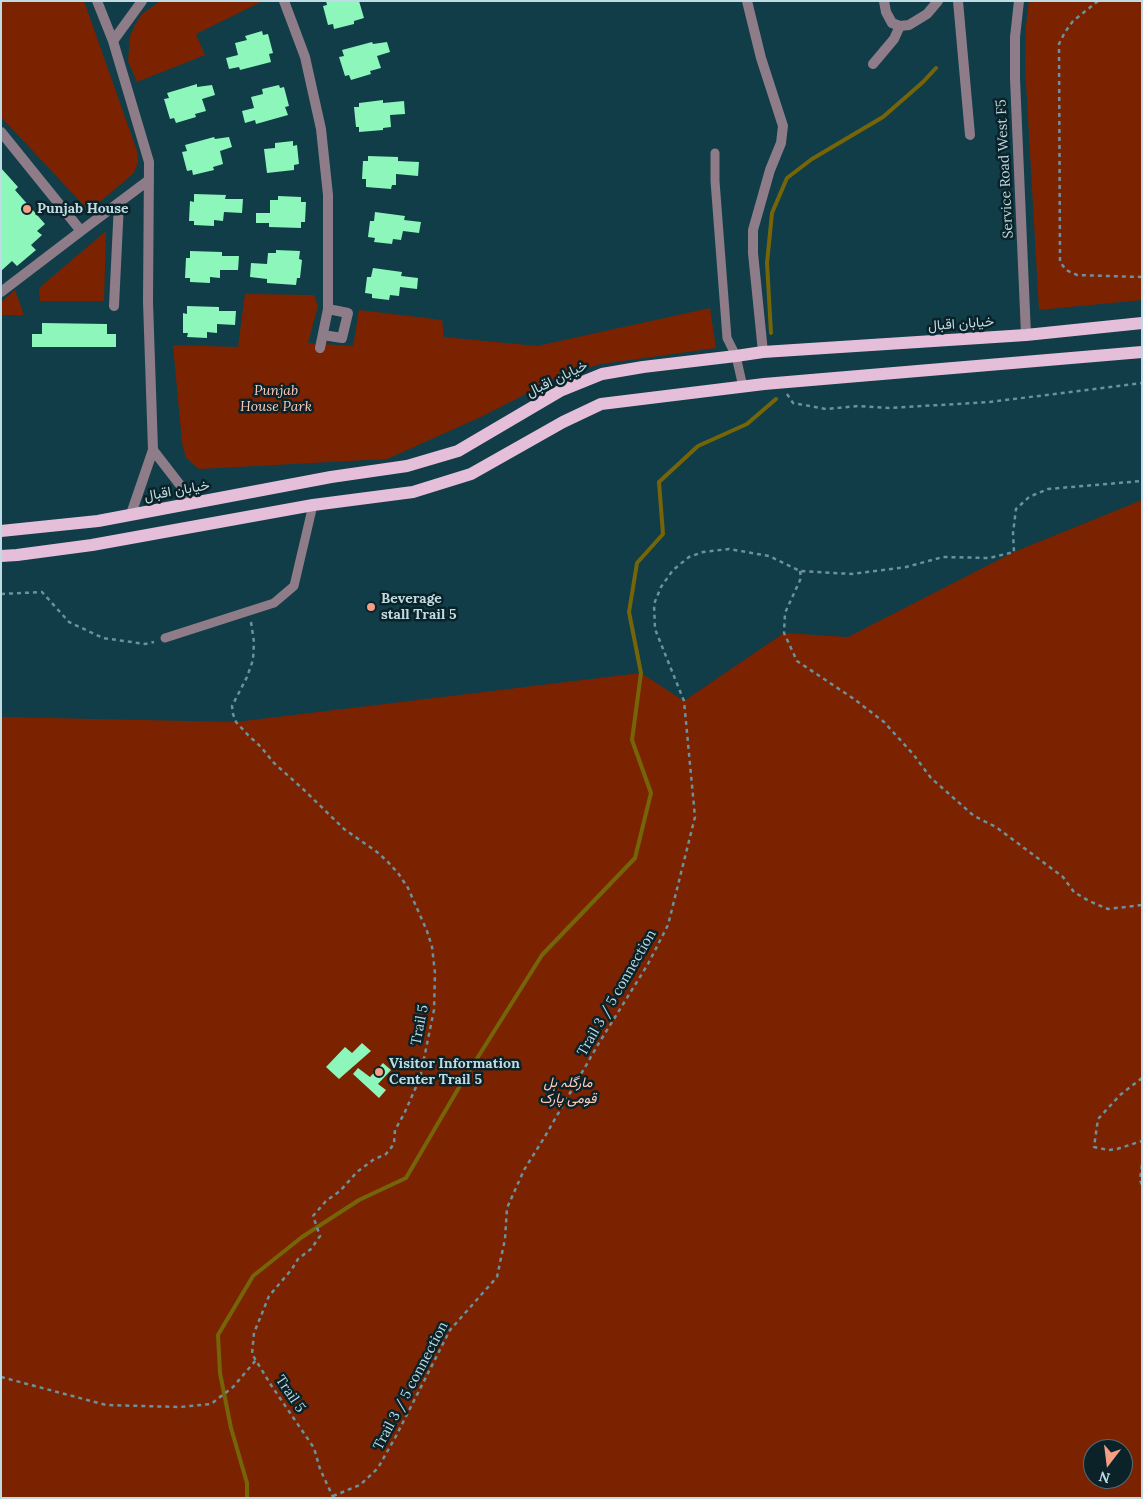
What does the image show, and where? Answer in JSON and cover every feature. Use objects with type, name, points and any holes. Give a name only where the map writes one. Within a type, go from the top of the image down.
[{"type":"main road","name":"خیابان اقبال","points":[[1,531],[98,521],[331,477],[407,466],[458,451],[560,391],[602,374],[763,352],[1026,335],[1142,323]]},
{"type":"main road","points":[[1,556],[92,545],[313,505],[413,492],[471,474],[563,422],[601,404],[779,383],[1142,352]]},
{"type":"main road","points":[[194,503],[199,525]]},
{"type":"street","points":[[97,1],[113,40],[149,162],[148,302],[153,450],[131,514]]},
{"type":"street","points":[[113,40],[142,1]]},
{"type":"street","points":[[284,1],[305,57],[321,129],[328,195],[328,309],[320,348]]},
{"type":"street","points":[[747,1],[761,58],[783,126],[781,143],[770,170],[754,230],[753,253],[763,352]]},
{"type":"street","points":[[884,1],[886,12],[892,22],[900,26],[909,25],[927,14],[938,1]]},
{"type":"street","points":[[958,1],[970,135]]},
{"type":"street","name":"Service Road West F5","points":[[1019,1],[1015,37],[1015,79],[1026,335]]},
{"type":"street","points":[[873,64],[894,39],[900,26]]},
{"type":"street","points":[[1,132],[81,232]]},
{"type":"street","points":[[1,292],[149,180]]},
{"type":"street","points":[[114,306],[119,203]]},
{"type":"street","points":[[323,335],[342,338],[348,313],[328,309]]},
{"type":"street","points":[[153,450],[194,503]]},
{"type":"lane","points":[[715,154],[727,338],[736,356],[743,387]]},
{"type":"lane","points":[[166,638],[274,603],[294,586],[313,505]]},
{"type":"path","points":[[1098,1],[1073,21],[1064,32],[1059,44],[1060,262],[1066,270],[1077,275],[1142,276]]},
{"type":"path","points":[[779,383],[793,403],[826,409],[858,406],[889,408],[990,402],[1142,383]]},
{"type":"path","name":"Trail 3 / 5 connection","points":[[333,1497],[360,1485],[378,1468],[450,1330],[497,1277],[505,1239],[507,1208],[524,1170],[648,964],[668,925],[695,817],[684,701],[655,629],[654,604],[661,587],[673,570],[689,557],[703,552],[729,549],[769,556],[800,571],[852,574],[906,567],[943,558],[989,558],[1014,552],[1013,533],[1016,509],[1029,497],[1048,489],[1142,480]]},
{"type":"path","points":[[800,571],[801,578],[785,613],[784,634],[797,661],[854,699],[884,722],[913,754],[931,778],[974,816],[996,827],[1063,877],[1074,892],[1108,909],[1142,905]]},
{"type":"path","points":[[1,594],[42,592],[69,622],[103,638],[145,644],[166,638]]},
{"type":"path","name":"Trail 5","points":[[250,610],[254,660],[232,706],[236,722],[274,763],[344,829],[377,852],[398,873],[408,888],[427,931],[434,959],[436,996],[420,1078],[395,1130],[394,1144],[386,1154],[373,1160],[358,1172],[340,1191],[326,1201],[313,1216],[320,1236],[311,1249],[298,1259],[292,1270],[269,1296],[254,1333],[252,1354],[314,1448],[320,1468],[333,1497]]},
{"type":"path","points":[[1142,1078],[1120,1095],[1098,1119],[1094,1146],[1108,1150],[1142,1141]]},
{"type":"path","points":[[1142,1166],[1140,1180],[1142,1186]]},
{"type":"path","points":[[1,1377],[106,1405],[180,1407],[211,1404],[232,1387],[256,1360]]},
{"type":"green space","points":[[1,1],[84,1],[137,151],[138,162],[134,173],[89,211],[1,117]]},
{"type":"green space","points":[[160,1],[263,1],[196,34],[205,55],[137,82],[128,61],[130,36],[142,14]]},
{"type":"green space","points":[[1029,1],[1142,1],[1142,300],[1039,310],[1025,65]]},
{"type":"green space","points":[[106,231],[104,301],[40,301],[39,288]]},
{"type":"green space","points":[[15,290],[24,315],[1,315],[1,302]]},
{"type":"green space","name":"Punjab House Park","points":[[245,294],[314,295],[318,306],[308,343],[353,346],[359,310],[442,320],[444,337],[537,346],[710,308],[716,348],[601,364],[559,377],[483,416],[387,459],[199,469],[186,458],[182,443],[173,345],[238,347]]},
{"type":"green space","name":"مارگلہ ہل قومی پارک","points":[[1142,500],[1142,1498],[1,1498],[1,717],[236,722],[641,673],[684,701],[784,633],[848,637],[1014,552]]},
{"type":"building","points":[[326,1],[359,1],[364,18],[354,21],[354,24],[334,29],[333,24],[328,25],[323,6],[327,5]]},
{"type":"building","points":[[262,31],[263,35],[268,34],[273,53],[269,54],[271,62],[240,70],[239,67],[229,69],[226,58],[238,55],[235,43],[247,40],[245,36]]},
{"type":"building","points":[[372,42],[373,44],[387,42],[390,52],[377,56],[381,68],[370,71],[371,74],[351,80],[349,75],[345,76],[339,57],[344,56],[342,50]]},
{"type":"building","points":[[197,84],[197,87],[212,85],[215,95],[202,99],[206,111],[195,114],[196,117],[176,123],[174,118],[170,119],[164,99],[169,98],[167,93]]},
{"type":"building","points":[[279,85],[280,88],[284,87],[289,106],[285,107],[288,115],[256,124],[255,120],[245,123],[242,111],[254,108],[251,97],[263,94],[262,89]]},
{"type":"building","points":[[383,100],[383,103],[404,101],[405,114],[390,115],[391,127],[383,128],[383,130],[359,132],[359,127],[356,127],[354,107],[359,107],[359,103]]},
{"type":"building","points":[[214,137],[215,139],[229,137],[232,147],[220,151],[223,164],[213,167],[214,170],[193,175],[192,170],[187,171],[182,152],[187,151],[185,145]]},
{"type":"building","points":[[293,141],[293,146],[297,145],[299,164],[294,165],[294,170],[267,173],[264,149],[275,148],[275,143]]},
{"type":"building","points":[[368,156],[398,157],[398,161],[419,162],[418,176],[396,174],[396,185],[392,185],[391,189],[366,187],[366,179],[362,179],[363,161],[368,161]]},
{"type":"building","points":[[1,168],[18,187],[15,190],[45,224],[37,231],[42,235],[31,245],[36,250],[17,266],[12,261],[1,271]]},
{"type":"building","points":[[194,194],[226,195],[225,199],[243,199],[242,213],[224,212],[223,221],[214,220],[214,226],[194,225],[194,221],[189,221],[190,201],[194,202]]},
{"type":"building","points":[[278,196],[301,197],[301,202],[306,202],[305,222],[301,222],[301,228],[269,227],[269,223],[256,223],[256,213],[270,213],[270,200],[278,200]]},
{"type":"building","points":[[375,212],[405,216],[404,220],[421,222],[419,233],[403,231],[401,240],[393,239],[392,244],[374,242],[375,238],[368,237],[370,221],[374,221]]},
{"type":"building","points":[[276,250],[300,251],[299,259],[302,260],[300,278],[297,278],[296,285],[267,283],[267,279],[250,277],[251,263],[267,264],[268,253],[276,253]]},
{"type":"building","points":[[190,251],[222,252],[222,256],[239,256],[238,270],[220,270],[220,278],[210,277],[210,283],[190,282],[190,278],[185,278],[186,258],[190,258]]},
{"type":"building","points":[[373,268],[402,272],[401,276],[418,278],[417,289],[400,287],[399,296],[390,295],[389,300],[372,298],[372,294],[365,293],[367,277],[371,277]]},
{"type":"building","points":[[187,306],[219,307],[219,311],[236,311],[235,325],[217,324],[217,333],[207,332],[207,338],[187,337],[188,333],[183,333],[183,313],[187,314]]},
{"type":"building","points":[[42,323],[107,324],[107,334],[116,334],[116,347],[32,347],[32,334],[42,334]]},
{"type":"building","points":[[362,1043],[371,1051],[339,1079],[326,1067],[345,1047],[352,1053]]},
{"type":"building","points":[[383,1063],[391,1070],[378,1084],[386,1090],[379,1098],[353,1074],[358,1068],[370,1077]]},
{"type":"waterway","points":[[771,333],[767,263],[772,213],[787,178],[812,159],[883,117],[936,68]]},
{"type":"waterway","points":[[247,1498],[247,1483],[231,1428],[220,1373],[218,1335],[253,1276],[302,1237],[359,1200],[406,1178],[461,1084],[542,955],[635,858],[651,793],[632,740],[641,673],[629,612],[637,563],[663,534],[659,482],[698,446],[747,424],[776,399]]},
{"type":"place","name":"Punjab House","points":[[27,209]]},
{"type":"place","name":"Beverage stall Trail 5","points":[[371,607]]},
{"type":"place","name":"Visitor Information Center Trail 5","points":[[379,1072]]}]
